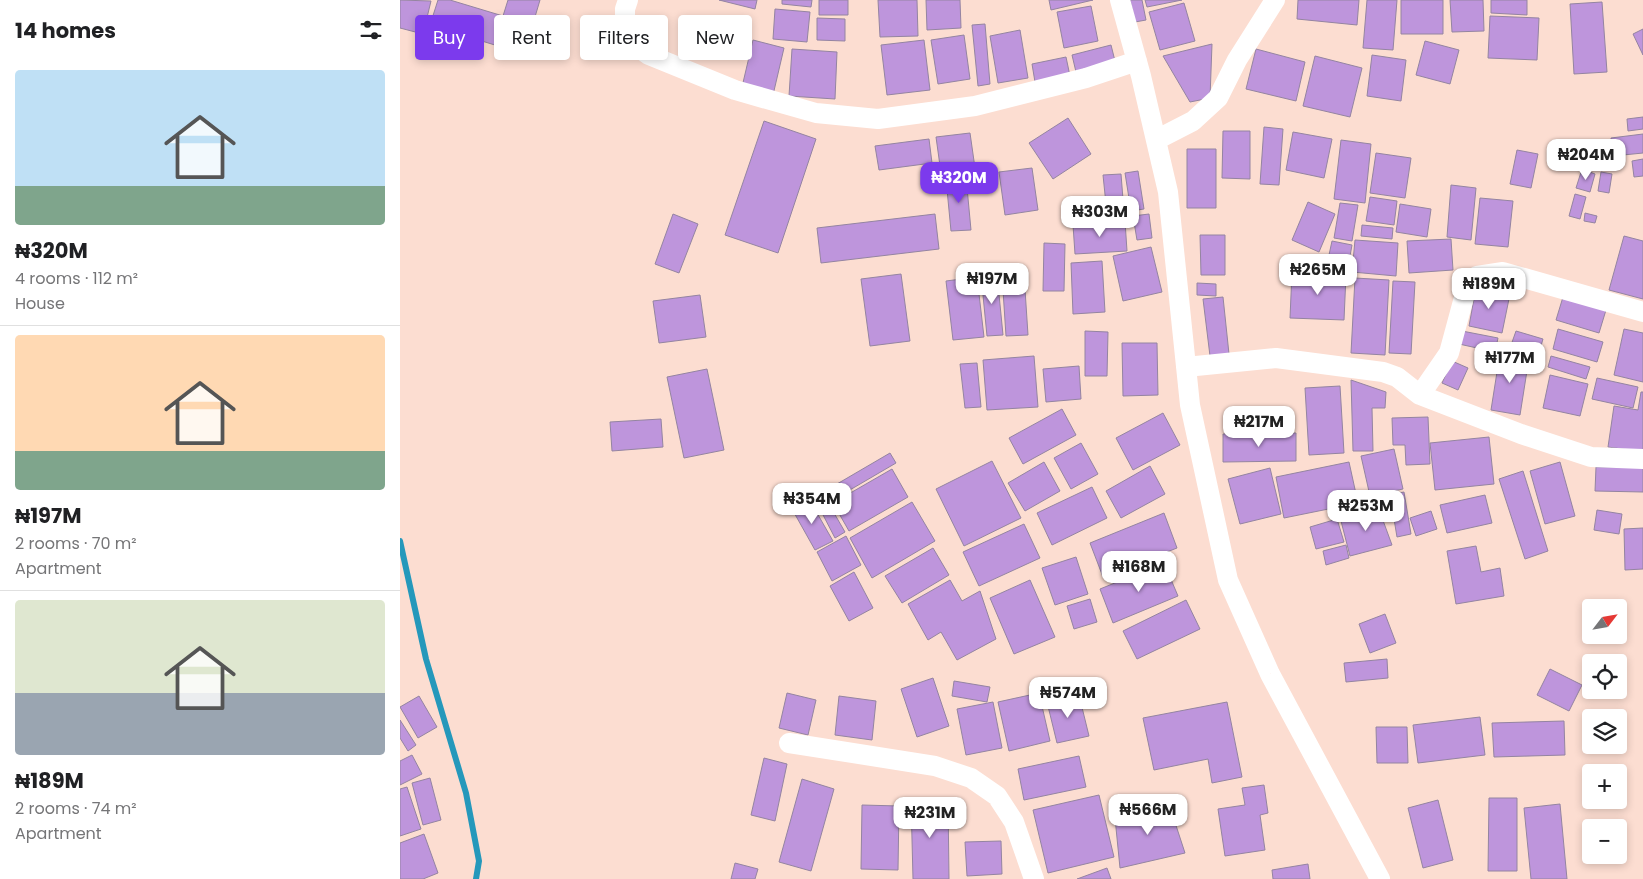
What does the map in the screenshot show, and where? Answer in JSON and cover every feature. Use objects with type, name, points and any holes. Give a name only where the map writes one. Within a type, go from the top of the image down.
[{"type":"street","points":[[628,0],[625,9],[625,24],[636,45],[649,55],[735,90],[816,113],[878,119],[975,106],[1086,78],[1137,61]]},
{"type":"street","points":[[1120,0],[1137,61],[1168,192],[1177,260],[1190,404],[1228,580],[1270,674],[1380,879]]},
{"type":"street","points":[[1156,140],[1193,122],[1218,98],[1237,60],[1274,0]]},
{"type":"street","points":[[1420,395],[1448,353],[1466,290],[1477,276],[1503,272],[1643,312]]},
{"type":"street","points":[[1186,367],[1276,358],[1330,363],[1383,372],[1397,377],[1420,395],[1521,434],[1591,457],[1643,459]]},
{"type":"street","points":[[789,743],[935,766],[970,778],[997,796],[1014,822],[1034,879]]},
{"type":"building","points":[[400,0],[431,1],[428,15],[415,15],[415,32],[400,28]]},
{"type":"building","points":[[438,0],[450,0],[500,15],[494,15],[494,45],[484,42],[484,15],[433,15]]},
{"type":"building","points":[[508,0],[540,0],[536,15],[503,15]]},
{"type":"building","points":[[719,0],[757,0],[755,9]]},
{"type":"building","points":[[782,0],[812,0],[811,7],[782,4]]},
{"type":"building","points":[[819,0],[848,0],[848,15],[819,15]]},
{"type":"building","points":[[878,0],[917,0],[918,36],[880,37]]},
{"type":"building","points":[[926,0],[960,0],[961,28],[927,30]]},
{"type":"building","points":[[1049,0],[1093,0],[1051,10]]},
{"type":"building","points":[[1130,0],[1142,0],[1146,20],[1135,22]]},
{"type":"building","points":[[1145,0],[1182,0],[1147,7]]},
{"type":"building","points":[[1298,0],[1359,0],[1357,25],[1297,19]]},
{"type":"building","points":[[1367,0],[1397,0],[1393,50],[1363,48]]},
{"type":"building","points":[[1401,0],[1443,0],[1443,34],[1401,34]]},
{"type":"building","points":[[1450,0],[1483,0],[1484,31],[1452,32]]},
{"type":"building","points":[[1491,0],[1527,0],[1527,15],[1491,13]]},
{"type":"building","points":[[1602,2],[1607,72],[1574,74],[1570,4]]},
{"type":"building","points":[[1184,3],[1195,41],[1160,50],[1149,12]]},
{"type":"building","points":[[1091,6],[1098,41],[1064,48],[1057,12]]},
{"type":"building","points":[[775,9],[810,12],[807,42],[773,39]]},
{"type":"building","points":[[1490,16],[1539,18],[1537,60],[1488,58]]},
{"type":"building","points":[[817,18],[845,19],[845,41],[817,40]]},
{"type":"building","points":[[985,24],[990,84],[978,86],[972,25]]},
{"type":"building","points":[[1643,29],[1643,55],[1633,34]]},
{"type":"building","points":[[1020,30],[1028,78],[998,83],[990,36]]},
{"type":"building","points":[[964,35],[970,79],[938,84],[931,40]]},
{"type":"building","points":[[753,40],[784,48],[773,95],[742,87],[748,60],[752,60]]},
{"type":"building","points":[[924,40],[930,90],[887,95],[881,45]]},
{"type":"building","points":[[1425,41],[1459,50],[1450,84],[1416,75]]},
{"type":"building","points":[[1212,44],[1210,98],[1190,102],[1163,56]]},
{"type":"building","points":[[1111,45],[1115,61],[1076,72],[1072,55]]},
{"type":"building","points":[[792,49],[837,52],[835,99],[789,96]]},
{"type":"building","points":[[1256,49],[1305,62],[1296,101],[1246,89]]},
{"type":"building","points":[[1372,55],[1406,60],[1401,101],[1367,96]]},
{"type":"building","points":[[1315,56],[1362,68],[1350,117],[1303,106]]},
{"type":"building","points":[[1066,57],[1070,76],[1035,82],[1032,64]]},
{"type":"building","points":[[1643,117],[1643,129],[1628,131],[1627,119]]},
{"type":"building","points":[[1068,118],[1091,154],[1053,179],[1029,143]]},
{"type":"building","points":[[764,121],[816,139],[778,253],[725,235]]},
{"type":"building","points":[[1264,127],[1283,129],[1279,185],[1260,184]]},
{"type":"building","points":[[1223,131],[1250,131],[1250,179],[1222,178]]},
{"type":"building","points":[[1293,132],[1332,139],[1324,178],[1286,170]]},
{"type":"building","points":[[970,133],[975,168],[941,173],[936,137]]},
{"type":"building","points":[[1643,134],[1643,153],[1613,156],[1611,138]]},
{"type":"building","points":[[929,139],[932,163],[879,170],[875,146]]},
{"type":"building","points":[[1341,140],[1371,144],[1365,203],[1334,199]]},
{"type":"building","points":[[1586,141],[1604,143],[1601,167],[1583,165]]},
{"type":"building","points":[[1187,149],[1216,149],[1216,208],[1187,208]]},
{"type":"building","points":[[1517,150],[1538,154],[1531,188],[1510,184]]},
{"type":"building","points":[[1376,153],[1411,158],[1405,198],[1370,193]]},
{"type":"building","points":[[1643,159],[1643,176],[1634,177],[1632,161]]},
{"type":"building","points":[[1032,168],[1038,210],[1005,215],[999,172]]},
{"type":"building","points":[[1582,169],[1595,174],[1590,192],[1576,188]]},
{"type":"building","points":[[1138,171],[1144,209],[1131,211],[1125,173]]},
{"type":"building","points":[[1601,172],[1612,174],[1609,193],[1598,191]]},
{"type":"building","points":[[1121,174],[1124,212],[1107,214],[1103,175]]},
{"type":"building","points":[[966,177],[971,230],[951,231],[946,179]]},
{"type":"building","points":[[1451,185],[1476,188],[1471,240],[1447,237]]},
{"type":"building","points":[[1575,194],[1586,197],[1580,219],[1569,216]]},
{"type":"building","points":[[1370,197],[1397,201],[1394,225],[1366,221]]},
{"type":"building","points":[[1480,198],[1513,201],[1508,247],[1475,244]]},
{"type":"building","points":[[1308,202],[1335,214],[1319,252],[1292,240]]},
{"type":"building","points":[[1340,203],[1358,205],[1352,241],[1334,238]]},
{"type":"building","points":[[1400,204],[1431,209],[1427,237],[1396,232]]},
{"type":"building","points":[[1585,213],[1597,216],[1595,223],[1584,221]]},
{"type":"building","points":[[673,214],[698,224],[679,273],[655,264]]},
{"type":"building","points":[[935,214],[939,249],[821,263],[817,228]]},
{"type":"building","points":[[1149,214],[1152,238],[1137,240],[1133,216]]},
{"type":"building","points":[[1125,221],[1127,251],[1075,254],[1073,225]]},
{"type":"building","points":[[1362,225],[1393,228],[1392,239],[1361,236]]},
{"type":"building","points":[[1200,235],[1225,235],[1225,275],[1201,275]]},
{"type":"building","points":[[1624,236],[1643,241],[1643,299],[1609,290]]},
{"type":"building","points":[[1451,239],[1453,270],[1409,273],[1407,241]]},
{"type":"building","points":[[1355,240],[1398,243],[1396,276],[1352,272]]},
{"type":"building","points":[[1332,241],[1352,245],[1347,273],[1326,269]]},
{"type":"building","points":[[1044,243],[1065,244],[1064,291],[1043,291]]},
{"type":"building","points":[[1151,247],[1162,292],[1123,301],[1113,256]]},
{"type":"building","points":[[1102,261],[1105,312],[1073,314],[1071,263]]},
{"type":"building","points":[[1292,272],[1346,275],[1344,320],[1290,318]]},
{"type":"building","points":[[901,274],[910,341],[870,346],[861,279]]},
{"type":"building","points":[[997,274],[1003,335],[987,336],[981,275]]},
{"type":"building","points":[[1024,274],[1028,335],[1006,336],[1002,275]]},
{"type":"building","points":[[977,277],[984,337],[953,340],[946,281]]},
{"type":"building","points":[[1355,278],[1389,280],[1385,355],[1351,353]]},
{"type":"building","points":[[1393,281],[1415,282],[1411,354],[1389,353]]},
{"type":"building","points":[[1197,283],[1216,284],[1216,296],[1197,295]]},
{"type":"building","points":[[1476,288],[1510,294],[1502,333],[1469,326]]},
{"type":"building","points":[[700,295],[706,337],[659,343],[653,301]]},
{"type":"building","points":[[1223,297],[1229,354],[1210,356],[1203,299]]},
{"type":"building","points":[[1563,297],[1606,310],[1599,333],[1556,320]]},
{"type":"building","points":[[1558,329],[1603,342],[1597,362],[1553,349]]},
{"type":"building","points":[[1624,329],[1643,333],[1643,382],[1614,375]]},
{"type":"building","points":[[1085,331],[1108,332],[1107,376],[1085,376]]},
{"type":"building","points":[[1462,331],[1498,338],[1495,352],[1459,344]]},
{"type":"building","points":[[1516,331],[1543,339],[1538,356],[1510,348]]},
{"type":"building","points":[[1122,343],[1157,343],[1158,395],[1123,396]]},
{"type":"building","points":[[1500,353],[1529,358],[1520,415],[1491,410]]},
{"type":"building","points":[[1034,356],[1038,407],[987,410],[983,360]]},
{"type":"building","points":[[1551,356],[1590,367],[1586,379],[1548,367]]},
{"type":"building","points":[[1452,361],[1468,368],[1458,390],[1442,383]]},
{"type":"building","points":[[977,363],[981,407],[965,408],[960,364]]},
{"type":"building","points":[[1079,366],[1081,399],[1046,402],[1043,369]]},
{"type":"building","points":[[707,369],[724,450],[684,458],[667,377]]},
{"type":"building","points":[[1550,375],[1588,384],[1580,416],[1543,408]]},
{"type":"building","points":[[1597,378],[1638,387],[1633,408],[1592,399]]},
{"type":"building","points":[[1351,380],[1386,392],[1385,408],[1372,408],[1373,451],[1353,451]]},
{"type":"building","points":[[1340,386],[1344,453],[1309,455],[1305,388]]},
{"type":"building","points":[[1641,392],[1643,392],[1643,452],[1608,447],[1614,406],[1638,410]]},
{"type":"building","points":[[1062,409],[1076,435],[1023,464],[1009,438]]},
{"type":"building","points":[[1163,413],[1180,445],[1133,470],[1116,438]]},
{"type":"building","points":[[1428,417],[1430,464],[1406,465],[1405,445],[1393,445],[1392,418]]},
{"type":"building","points":[[661,419],[663,447],[612,451],[610,422]]},
{"type":"building","points":[[1296,433],[1296,461],[1223,462],[1223,434]]},
{"type":"building","points":[[1489,437],[1494,484],[1435,490],[1430,443]]},
{"type":"building","points":[[1081,443],[1098,474],[1071,489],[1054,458]]},
{"type":"building","points":[[1394,449],[1403,489],[1370,496],[1361,456]]},
{"type":"building","points":[[890,453],[896,463],[819,508],[813,498]]},
{"type":"building","points":[[992,461],[1021,518],[964,546],[936,489]]},
{"type":"building","points":[[1044,462],[1060,491],[1025,511],[1008,483]]},
{"type":"building","points":[[1349,462],[1358,503],[1284,518],[1276,477]]},
{"type":"building","points":[[1560,462],[1575,516],[1545,524],[1530,471]]},
{"type":"building","points":[[1150,466],[1165,494],[1121,518],[1106,491]]},
{"type":"building","points":[[1596,467],[1643,467],[1643,492],[1595,491]]},
{"type":"building","points":[[1270,468],[1281,514],[1240,524],[1228,479]]},
{"type":"building","points":[[892,469],[908,497],[849,531],[833,503]]},
{"type":"building","points":[[1523,471],[1548,551],[1525,559],[1499,479]]},
{"type":"building","points":[[1092,487],[1107,518],[1052,545],[1037,513]]},
{"type":"building","points":[[1404,492],[1411,534],[1397,537],[1390,495]]},
{"type":"building","points":[[1485,495],[1492,523],[1447,533],[1440,505]]},
{"type":"building","points":[[809,499],[833,541],[815,550],[792,509]]},
{"type":"building","points":[[912,502],[935,541],[872,578],[850,538]]},
{"type":"building","points":[[1377,504],[1392,545],[1350,556],[1341,521]]},
{"type":"building","points":[[830,506],[845,532],[835,538],[821,511]]},
{"type":"building","points":[[1597,510],[1622,514],[1619,534],[1594,530]]},
{"type":"building","points":[[1431,511],[1437,529],[1416,536],[1410,518]]},
{"type":"building","points":[[1164,513],[1177,548],[1103,577],[1090,543]]},
{"type":"building","points":[[1337,519],[1344,542],[1316,549],[1310,527]]},
{"type":"building","points":[[1024,524],[1040,558],[979,586],[963,552]]},
{"type":"building","points":[[1643,528],[1643,569],[1625,570],[1624,529]]},
{"type":"building","points":[[846,536],[861,565],[832,581],[817,552]]},
{"type":"building","points":[[1346,545],[1349,558],[1326,565],[1323,551]]},
{"type":"building","points":[[1476,546],[1481,572],[1500,568],[1504,596],[1456,604],[1447,551]]},
{"type":"building","points":[[933,548],[949,575],[902,603],[885,576]]},
{"type":"building","points":[[1076,557],[1088,594],[1055,605],[1042,568]]},
{"type":"building","points":[[1164,563],[1178,596],[1113,623],[1100,589]]},
{"type":"building","points":[[854,572],[873,608],[849,621],[830,586]]},
{"type":"building","points":[[950,580],[962,601],[980,591],[996,639],[957,660],[941,632],[928,640],[908,604]]},
{"type":"building","points":[[1030,580],[1055,637],[1014,654],[990,598]]},
{"type":"building","points":[[1090,599],[1097,622],[1074,629],[1067,606]]},
{"type":"building","points":[[1186,600],[1200,629],[1137,659],[1123,631]]},
{"type":"building","points":[[1385,614],[1396,643],[1370,653],[1359,624]]},
{"type":"building","points":[[1387,659],[1388,678],[1346,682],[1344,663]]},
{"type":"building","points":[[1550,669],[1582,685],[1569,711],[1537,695]]},
{"type":"building","points":[[933,678],[949,726],[917,737],[901,689]]},
{"type":"building","points":[[954,681],[990,687],[987,702],[952,696]]},
{"type":"building","points":[[787,693],[816,700],[808,735],[779,728]]},
{"type":"building","points":[[1039,693],[1050,741],[1009,751],[998,702]]},
{"type":"building","points":[[1079,695],[1089,736],[1057,743],[1047,702]]},
{"type":"building","points":[[419,696],[437,727],[418,738],[400,707]]},
{"type":"building","points":[[839,696],[876,701],[872,740],[835,735]]},
{"type":"building","points":[[993,702],[1002,748],[966,755],[957,709]]},
{"type":"building","points":[[1227,702],[1242,777],[1212,783],[1208,759],[1154,770],[1143,718]]},
{"type":"building","points":[[1480,717],[1485,755],[1418,763],[1413,725]]},
{"type":"building","points":[[400,720],[416,745],[408,751],[400,738]]},
{"type":"building","points":[[1564,721],[1565,755],[1494,757],[1492,723]]},
{"type":"building","points":[[1376,727],[1407,727],[1408,763],[1377,763]]},
{"type":"building","points":[[412,755],[422,774],[400,785],[400,761]]},
{"type":"building","points":[[1079,756],[1086,787],[1024,800],[1018,769]]},
{"type":"building","points":[[764,758],[787,764],[775,821],[751,815]]},
{"type":"building","points":[[430,778],[441,820],[423,825],[412,783]]},
{"type":"building","points":[[802,779],[834,789],[811,871],[779,862]]},
{"type":"building","points":[[1264,785],[1268,813],[1260,815],[1265,850],[1225,856],[1218,809],[1245,805],[1242,788]]},
{"type":"building","points":[[407,787],[421,829],[400,836],[400,789]]},
{"type":"building","points":[[1099,795],[1114,857],[1048,873],[1033,810]]},
{"type":"building","points":[[1489,798],[1517,798],[1517,871],[1488,871]]},
{"type":"building","points":[[911,800],[948,800],[949,879],[913,879]]},
{"type":"building","points":[[1438,800],[1453,860],[1423,868],[1408,808]]},
{"type":"building","points":[[1169,804],[1185,853],[1120,868],[1115,818]]},
{"type":"building","points":[[1560,804],[1567,879],[1531,879],[1524,808]]},
{"type":"building","points":[[862,805],[899,806],[898,870],[861,869]]},
{"type":"building","points":[[424,834],[438,873],[423,879],[400,879],[400,843]]},
{"type":"building","points":[[1001,841],[1002,874],[967,876],[965,842]]},
{"type":"building","points":[[735,863],[758,869],[755,879],[731,879]]},
{"type":"building","points":[[1308,864],[1310,879],[1273,879],[1272,870]]},
{"type":"building","points":[[1107,868],[1111,879],[1077,879]]},
{"type":"waterway","points":[[400,541],[426,659],[466,793],[479,861],[476,879]]}]
